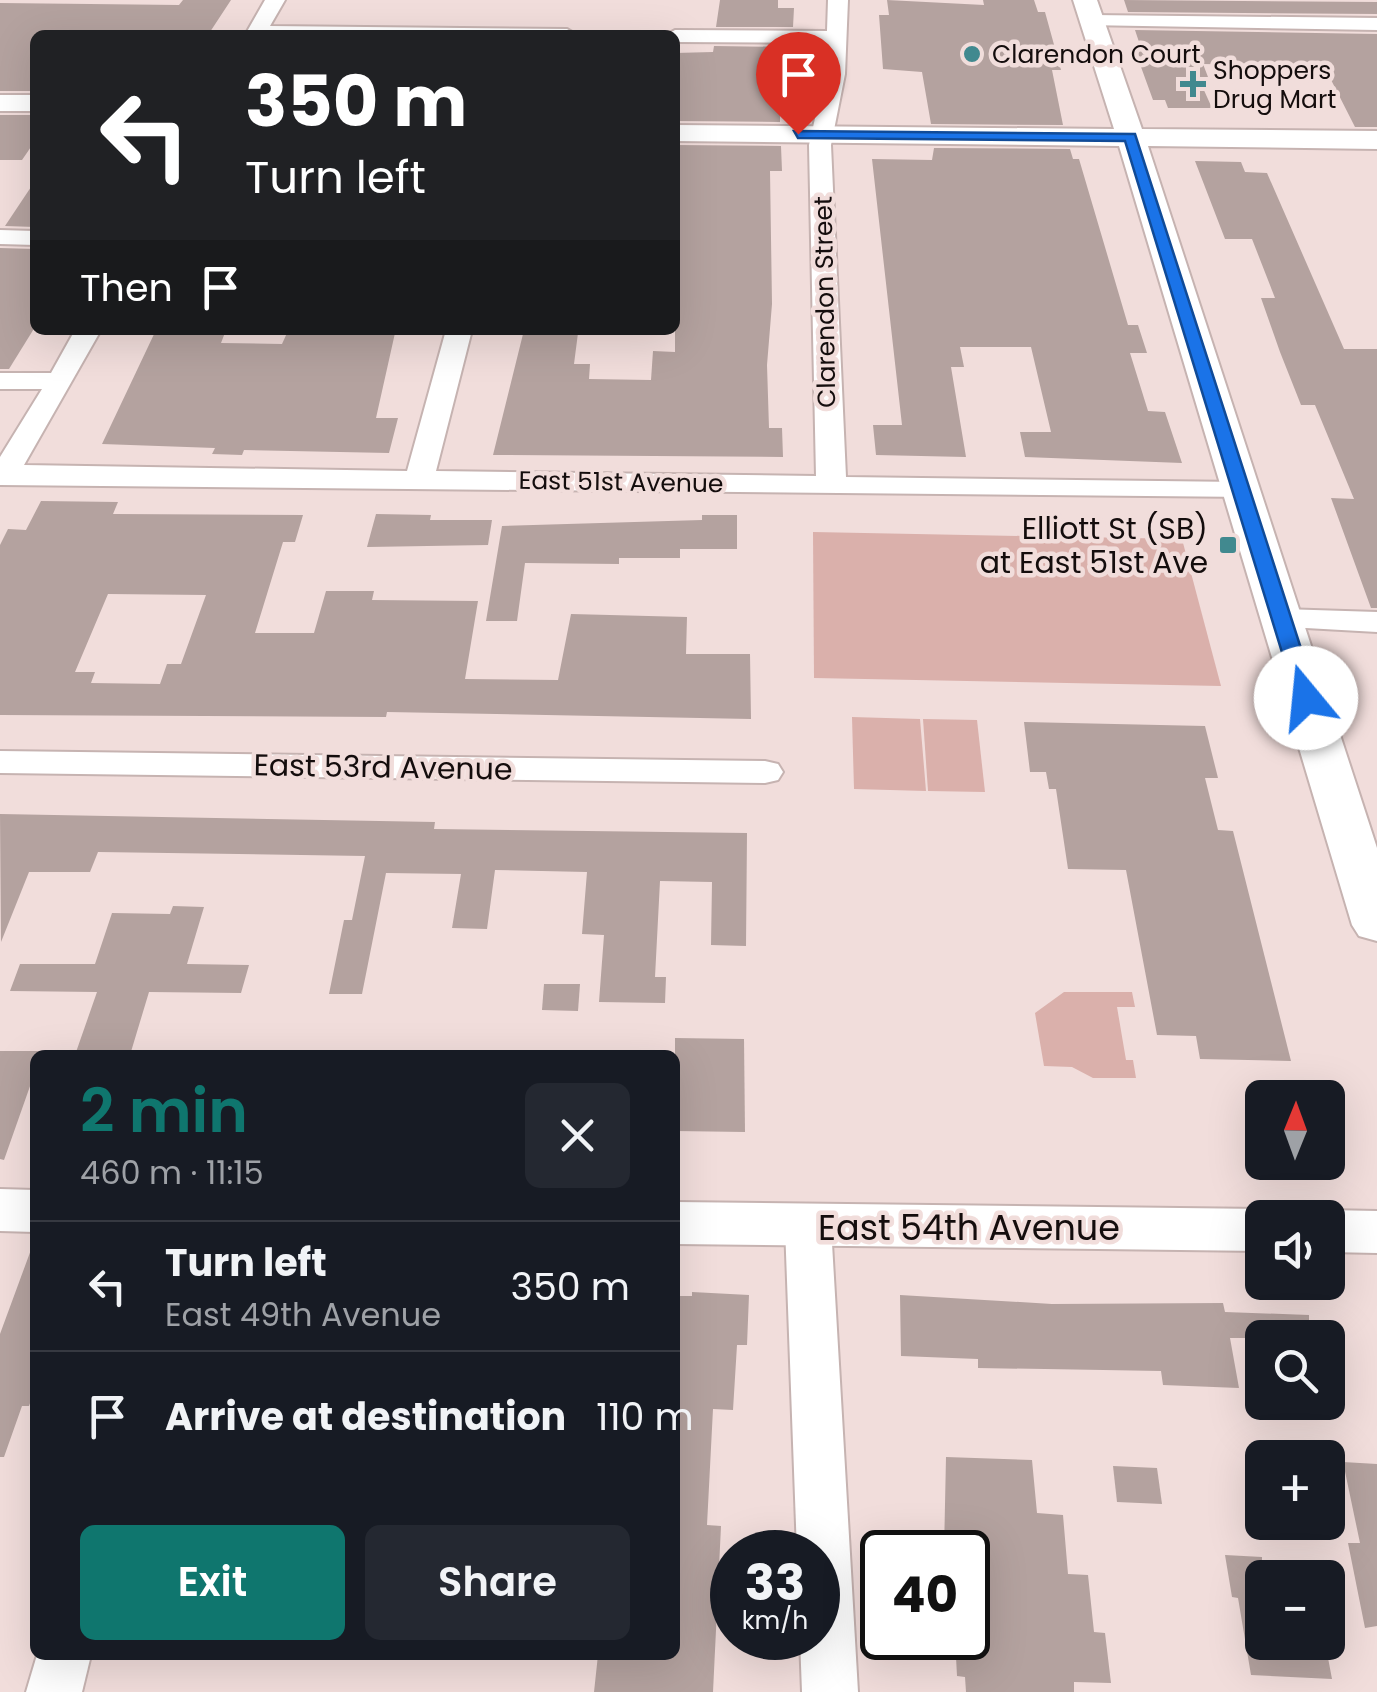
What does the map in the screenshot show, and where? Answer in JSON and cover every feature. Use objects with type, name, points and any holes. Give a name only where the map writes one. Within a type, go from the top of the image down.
[{"type":"street","points":[[258,30],[274,0]]},
{"type":"street","name":"Clarendon Street","points":[[830,485],[822,134],[839,37],[838,0]]},
{"type":"street","points":[[1377,24],[1089,11],[1282,619],[1366,854],[1377,926]]},
{"type":"street","points":[[680,36],[839,37]]},
{"type":"street","points":[[0,103],[30,104]]},
{"type":"street","points":[[680,133],[1377,140]]},
{"type":"street","points":[[0,238],[30,238]]},
{"type":"street","points":[[1,475],[24,447],[85,335]]},
{"type":"street","points":[[419,479],[457,335]]},
{"type":"street","points":[[0,380],[59,381]]},
{"type":"street","name":"East 51st Avenue","points":[[1,475],[1240,491]]},
{"type":"street","points":[[1282,619],[1377,622]]},
{"type":"street","name":"East 53rd Avenue","points":[[0,762],[766,772]]},
{"type":"street","points":[[0,1210],[30,1211]]},
{"type":"street","name":"East 54th Avenue","points":[[680,1223],[1245,1230]]},
{"type":"street","points":[[808,1226],[830,1692]]},
{"type":"street","points":[[1345,1232],[1377,1232]]},
{"type":"street","points":[[54,1692],[63,1660]]},
{"type":"shaded area","points":[[813,532],[1182,539],[1221,686],[814,678]]},
{"type":"shaded area","points":[[852,717],[920,719],[926,791],[854,789]]},
{"type":"shaded area","points":[[923,719],[977,720],[985,792],[928,791]]},
{"type":"shaded area","points":[[1064,992],[1132,992],[1135,1007],[1117,1007],[1126,1060],[1133,1060],[1136,1078],[1093,1078],[1072,1067],[1044,1066],[1035,1013]]},
{"type":"building","points":[[183,0],[231,0],[211,30],[30,30],[30,91],[0,91],[0,3],[179,5]]},
{"type":"building","points":[[720,0],[778,0],[778,8],[794,8],[793,27],[716,27]]},
{"type":"building","points":[[887,0],[984,5],[983,0],[1034,0],[1038,12],[1045,12],[1061,70],[1052,70],[1063,125],[931,124],[922,72],[883,69],[879,15],[889,15]]},
{"type":"building","points":[[1124,0],[1377,2],[1377,14],[1128,12]]},
{"type":"building","points":[[1135,30],[1377,34],[1377,127],[1355,127],[1324,66],[1203,64],[1208,77],[1198,77],[1212,108],[1168,108],[1165,100],[1153,100],[1133,45],[1140,45]]},
{"type":"building","points":[[714,46],[792,47],[792,52],[808,55],[794,116],[780,116],[780,122],[680,121],[680,53],[713,52]]},
{"type":"building","points":[[0,115],[30,115],[30,148],[22,160],[0,160]]},
{"type":"building","points":[[680,145],[781,146],[782,171],[770,171],[772,304],[767,365],[769,428],[782,428],[783,457],[493,455],[523,335],[578,335],[574,364],[590,364],[589,379],[651,380],[653,351],[675,352],[675,335],[680,335]]},
{"type":"building","points":[[934,148],[1070,149],[1073,159],[1079,159],[1128,325],[1138,325],[1147,353],[1130,353],[1148,411],[1165,412],[1182,463],[1025,457],[1020,432],[1051,432],[1031,347],[960,347],[964,367],[951,367],[966,457],[876,455],[873,425],[902,425],[872,159],[932,160]]},
{"type":"building","points":[[1195,161],[1241,162],[1245,172],[1267,173],[1344,349],[1377,349],[1377,608],[1371,608],[1331,498],[1354,499],[1315,405],[1301,405],[1280,352],[1261,298],[1275,298],[1252,239],[1225,239]]},
{"type":"building","points":[[30,188],[30,227],[5,226]]},
{"type":"building","points":[[0,248],[30,249],[30,335],[9,369],[0,369]]},
{"type":"building","points":[[154,335],[224,335],[221,343],[282,344],[286,335],[395,335],[376,418],[398,418],[389,453],[244,450],[242,455],[212,454],[215,448],[102,444]]},
{"type":"building","points":[[41,501],[118,502],[113,514],[303,515],[295,542],[283,542],[255,633],[314,633],[326,591],[374,591],[372,600],[478,601],[465,679],[558,680],[571,614],[687,617],[686,654],[750,654],[751,719],[387,712],[386,717],[0,715],[0,545],[8,529],[26,530]],"holes":[[[108,594],[206,595],[181,664],[167,664],[160,684],[91,683],[95,672],[75,672]]]},
{"type":"building","points":[[376,514],[431,515],[430,520],[492,520],[488,545],[367,547]]},
{"type":"building","points":[[702,515],[737,515],[737,549],[680,549],[680,558],[619,558],[619,564],[525,563],[517,621],[486,621],[502,526],[702,520]]},
{"type":"building","points":[[1024,722],[1205,726],[1218,778],[1205,778],[1218,830],[1233,831],[1291,1061],[1200,1059],[1196,1036],[1157,1035],[1126,870],[1068,869],[1056,789],[1049,789],[1046,772],[1030,772]]},
{"type":"building","points":[[0,814],[435,822],[434,829],[747,833],[746,946],[711,945],[712,882],[660,881],[655,977],[666,977],[665,1003],[599,1002],[604,935],[582,934],[587,872],[495,870],[487,929],[452,928],[461,874],[386,873],[362,994],[329,994],[344,920],[352,920],[365,856],[98,852],[90,872],[29,872],[1,942]]},
{"type":"building","points":[[173,906],[204,907],[187,964],[249,965],[241,993],[149,992],[132,1050],[77,1050],[97,992],[10,991],[20,964],[95,964],[112,913],[170,914]]},
{"type":"building","points":[[544,984],[580,984],[578,1011],[542,1010]]},
{"type":"building","points":[[675,1038],[744,1039],[745,1132],[680,1131],[680,1050],[675,1050]]},
{"type":"building","points":[[0,1051],[30,1051],[30,1086],[4,1160],[0,1159]]},
{"type":"building","points":[[30,1252],[30,1403],[22,1406],[4,1457],[0,1457],[0,1334]]},
{"type":"building","points":[[692,1292],[749,1295],[747,1345],[737,1345],[733,1410],[713,1409],[707,1525],[721,1526],[721,1530],[710,1530],[713,1692],[594,1692],[597,1660],[680,1660],[680,1296],[692,1296]]},
{"type":"building","points":[[900,1295],[1052,1304],[1223,1303],[1225,1312],[1309,1315],[1309,1320],[1245,1320],[1245,1338],[1230,1338],[1239,1388],[1163,1385],[1161,1371],[978,1368],[978,1359],[901,1356]]},
{"type":"building","points":[[946,1457],[1032,1460],[1037,1513],[1063,1515],[1068,1574],[1088,1575],[1094,1632],[1105,1633],[1111,1683],[1074,1682],[1074,1692],[966,1692],[965,1677],[957,1676],[956,1660],[990,1660],[990,1530],[944,1530]]},
{"type":"building","points":[[1345,1462],[1377,1464],[1377,1626],[1365,1628],[1348,1543],[1360,1543]]},
{"type":"building","points":[[1113,1466],[1157,1468],[1162,1504],[1117,1502]]},
{"type":"building","points":[[1225,1555],[1262,1557],[1245,1560],[1245,1639],[1238,1598],[1232,1597]]},
{"type":"building","points":[[1248,1660],[1328,1660],[1332,1679],[1251,1675]]},
{"type":"place","name":"Clarendon Court","points":[[972,54]]},
{"type":"place","name":"Shoppers Drug Mart","points":[[1193,84]]},
{"type":"place","name":"Elliott St (SB) at East 51st Ave","points":[[1228,545]]},
{"type":"route","points":[[798,134],[1130,137],[1306,698]]}]
